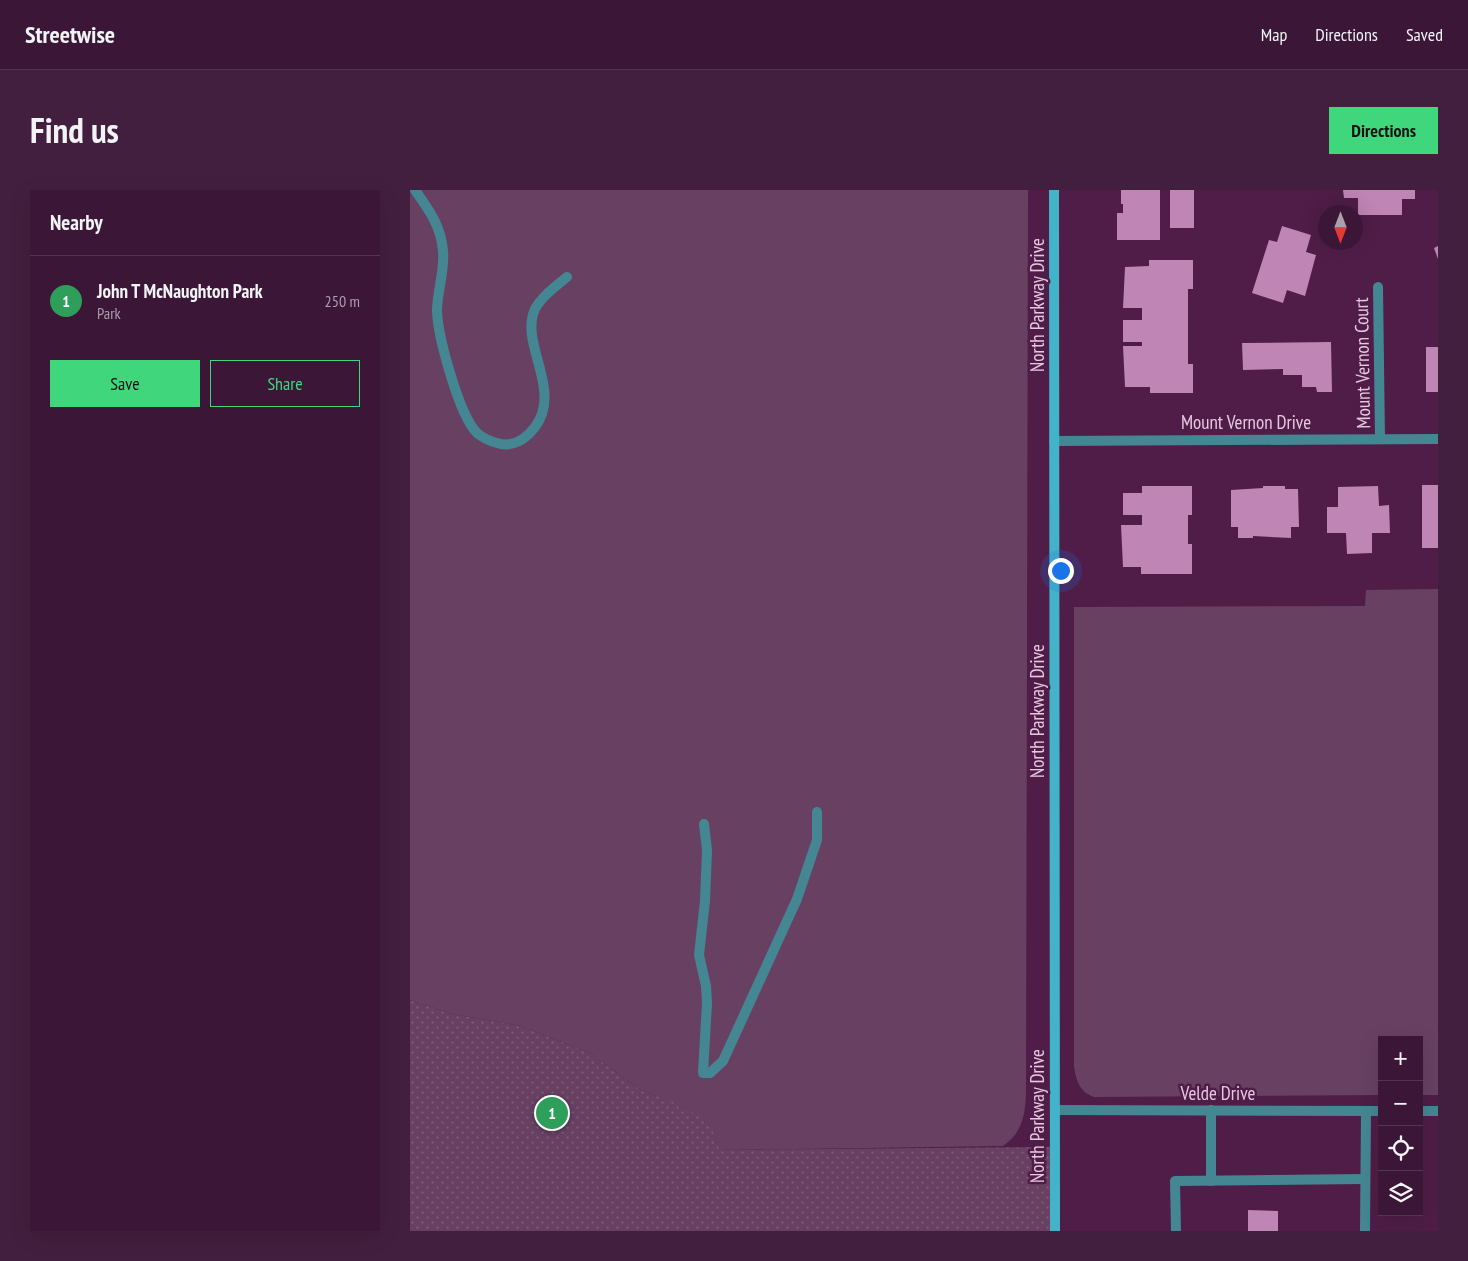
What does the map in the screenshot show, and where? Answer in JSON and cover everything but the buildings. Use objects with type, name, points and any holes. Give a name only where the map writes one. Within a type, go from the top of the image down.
[{"type":"main road","name":"North Parkway Drive","points":[[1054,190],[1055,1231]]},
{"type":"street","points":[[415,190],[436,222],[444,251],[437,312],[451,373],[468,420],[476,432],[488,440],[502,445],[514,444],[527,438],[538,424],[544,406],[544,390],[533,339],[532,322],[536,309],[544,298],[567,277]]},
{"type":"street","name":"Mount Vernon Court","points":[[1378,287],[1380,439]]},
{"type":"street","name":"Mount Vernon Drive","points":[[1054,440],[1438,439]]},
{"type":"street","points":[[704,824],[707,850],[705,901],[699,955],[706,986],[707,1003],[703,1074],[710,1074],[722,1061],[797,899],[817,840],[817,812]]},
{"type":"street","name":"Velde Drive","points":[[1055,1110],[1378,1111]]},
{"type":"street","points":[[1211,1110],[1211,1181]]},
{"type":"street","points":[[1365,1231],[1366,1111]]},
{"type":"street","points":[[1423,1111],[1438,1111]]},
{"type":"street","points":[[1176,1231],[1175,1181],[1365,1179]]},
{"type":"shaded area","points":[[410,190],[1028,190],[1026,1094],[1025,1110],[1018,1130],[1003,1146],[719,1150],[715,1137],[656,1096],[638,1088],[590,1053],[521,1026],[452,1014],[410,1000]]},
{"type":"shaded area","points":[[1438,589],[1438,1095],[1423,1095],[1423,1036],[1378,1036],[1378,1095],[1094,1097],[1089,1095],[1082,1089],[1074,1066],[1074,607],[1365,606],[1366,590]]},
{"type":"shaded area","points":[[410,1000],[452,1014],[521,1026],[590,1053],[638,1088],[677,1103],[710,1124],[720,1150],[1055,1147],[1055,1231],[410,1231]]},
{"type":"place","name":"John T McNaughton Park","points":[[552,1113]]}]
